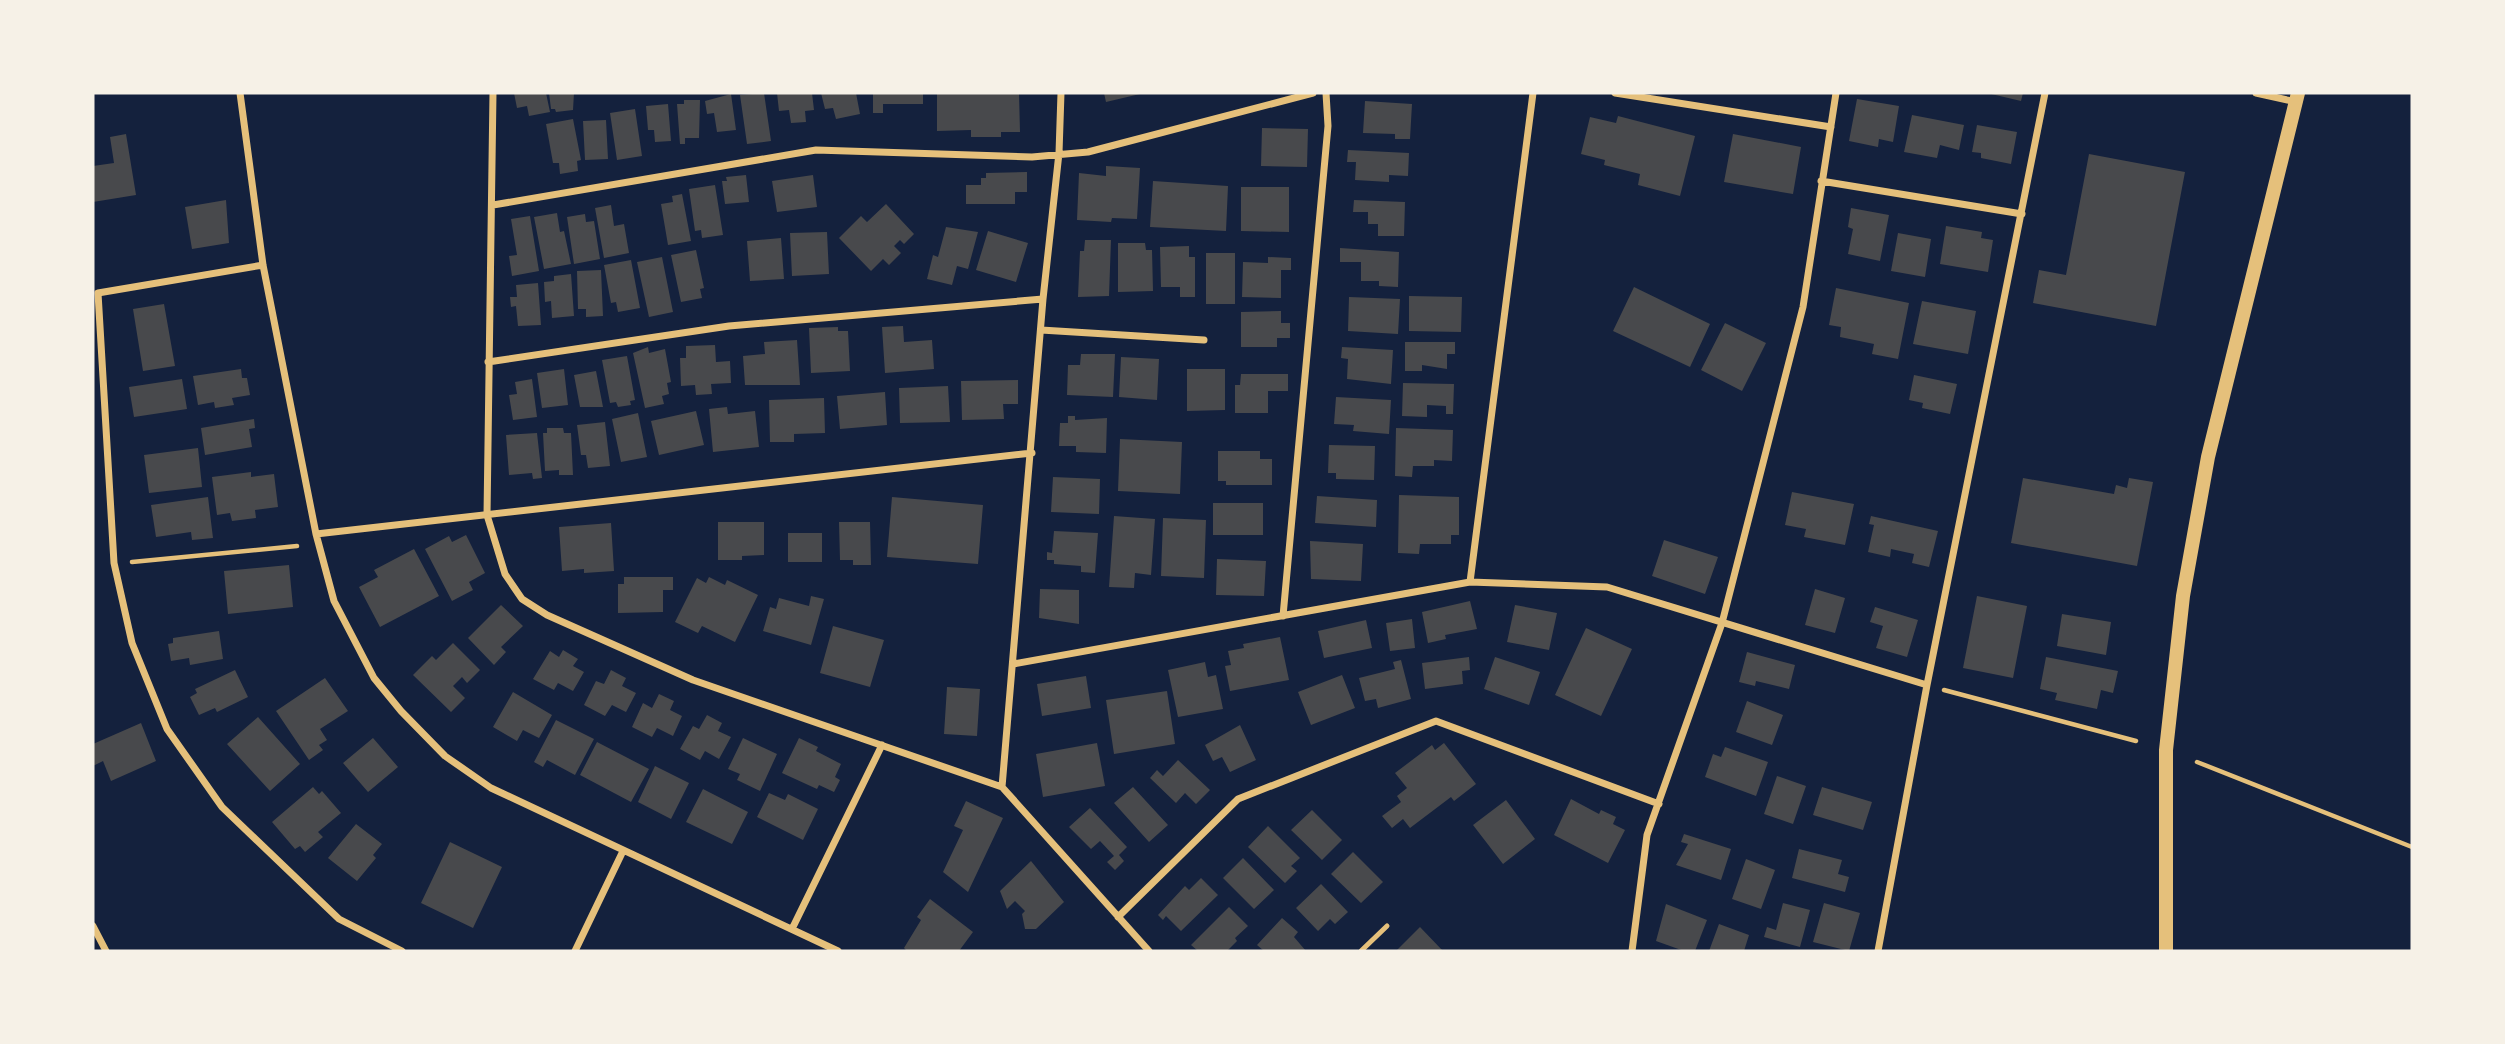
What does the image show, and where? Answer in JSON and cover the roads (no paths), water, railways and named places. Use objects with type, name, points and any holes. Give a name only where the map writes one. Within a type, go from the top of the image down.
[{"type":"main road","points":[[2166,951],[2166,750],[2183,596],[2208,457],[2297,97]]},
{"type":"street","points":[[240,93],[264,265],[316,534],[334,601],[374,678],[421,734],[444,756],[491,788],[838,951]]},
{"type":"street","points":[[493,93],[487,515],[505,574],[522,599],[547,615],[693,680],[1002,787],[1149,951]]},
{"type":"street","points":[[1002,787],[1043,299],[1059,153],[1061,93]]},
{"type":"street","points":[[493,205],[816,150],[1032,157],[1088,152],[1313,93]]},
{"type":"street","points":[[1283,616],[1328,126],[1326,93]]},
{"type":"street","points":[[1470,582],[1533,93]]},
{"type":"street","points":[[1615,93],[1830,127]]},
{"type":"street","points":[[1632,951],[1647,835],[1723,623],[1803,307],[1836,93]]},
{"type":"street","points":[[1878,951],[1927,685],[2045,93]]},
{"type":"street","points":[[2256,93],[2297,97]]},
{"type":"street","points":[[1821,181],[2022,214]]},
{"type":"street","points":[[264,265],[98,293],[114,564],[132,643],[167,730],[222,807],[339,919],[402,951]]},
{"type":"street","points":[[488,362],[729,326],[1043,299]]},
{"type":"street","points":[[1041,330],[1205,340]]},
{"type":"street","points":[[316,534],[1032,453]]},
{"type":"street","points":[[1013,663],[1470,582],[1607,587],[1927,685]]},
{"type":"street","points":[[1118,917],[1238,799],[1436,721],[1659,804]]},
{"type":"street","points":[[792,929],[881,746]]},
{"type":"street","points":[[575,951],[623,851]]},
{"type":"street","points":[[93,926],[106,951]]},
{"type":"lane","points":[[1361,951],[1387,926]]}]
